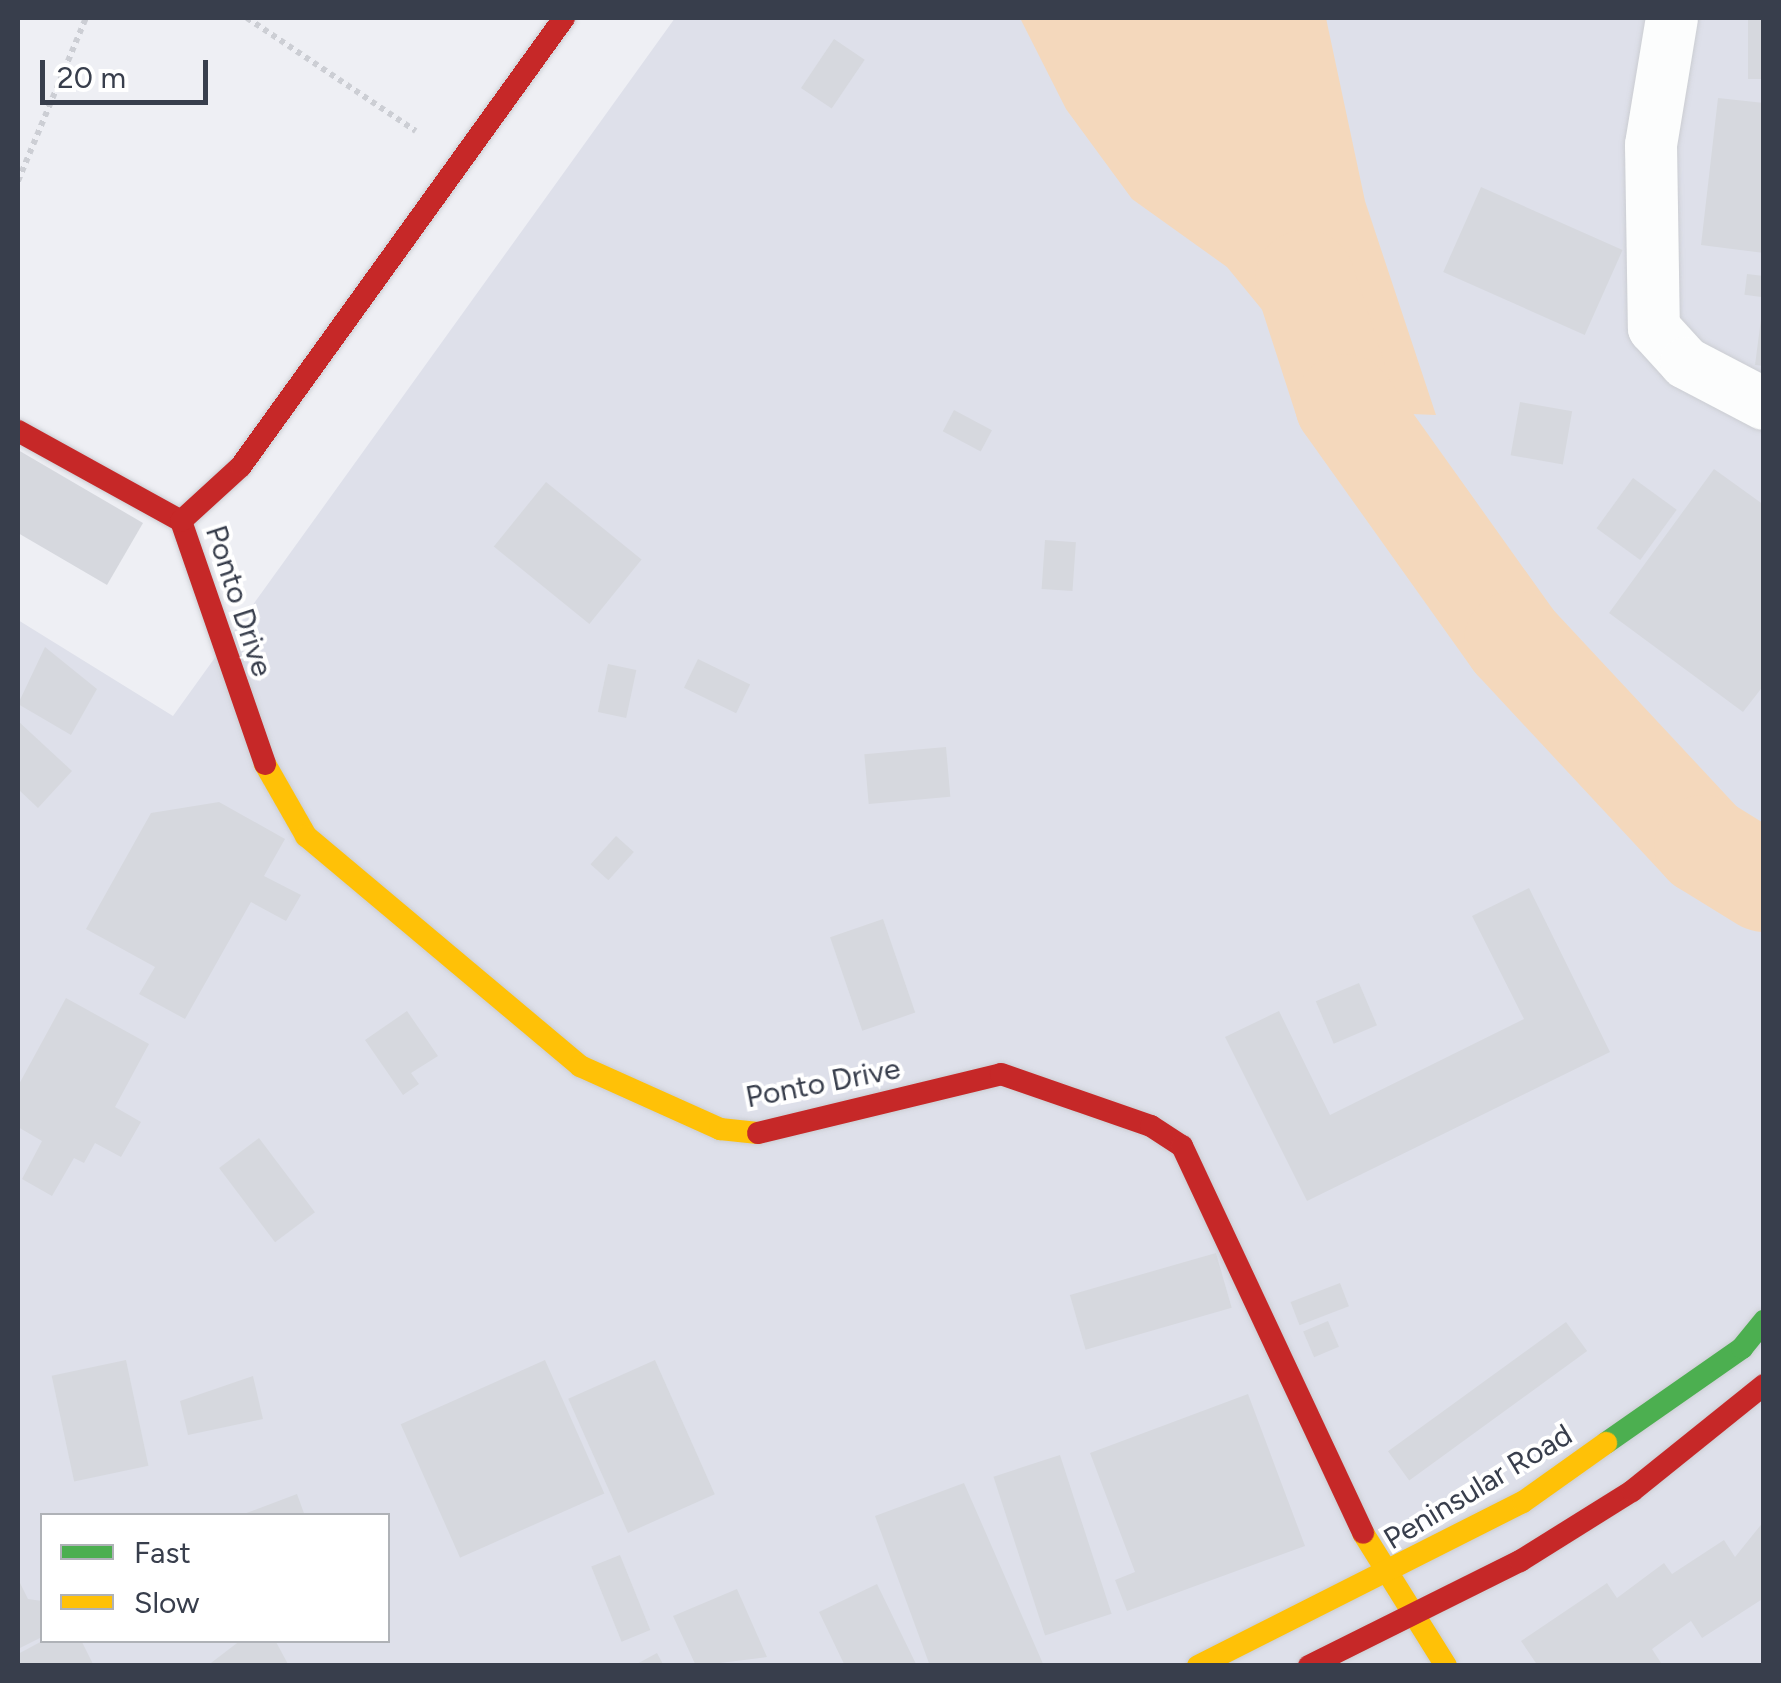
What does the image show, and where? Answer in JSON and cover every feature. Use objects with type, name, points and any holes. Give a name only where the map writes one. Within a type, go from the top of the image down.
[{"type":"street","points":[[181,521],[240,466],[564,18]]},
{"type":"street","points":[[1672,18],[1651,145],[1654,328],[1686,363],[1764,404]]},
{"type":"street","name":"Ponto Drive","points":[[18,430],[181,521],[274,789],[306,836],[580,1066],[720,1128],[758,1133],[1001,1074],[1152,1126],[1182,1146],[1384,1580],[1446,1666]]},
{"type":"street","name":"Peninsular Road","points":[[1198,1666],[1384,1580],[1523,1502],[1742,1348],[1764,1321]]},
{"type":"street","points":[[1309,1666],[1410,1620],[1632,1491],[1764,1385]]},
{"type":"path","points":[[18,181],[86,18]]},
{"type":"path","points":[[247,18],[458,160]]},
{"type":"shaded area","points":[[675,18],[1763,18],[1763,1665],[18,1665],[18,620],[173,716]]},
{"type":"shaded area","points":[[1020,18],[1326,18],[1365,201],[1436,415],[1314,410],[1291,345],[1227,267],[1132,199],[1066,109]]},
{"type":"building","points":[[1748,18],[1764,18],[1764,79],[1748,79]]},
{"type":"building","points":[[834,39],[865,60],[832,109],[801,88]]},
{"type":"building","points":[[1718,98],[1764,103],[1764,253],[1701,245]]},
{"type":"building","points":[[1481,187],[1623,250],[1585,335],[1443,272]]},
{"type":"building","points":[[1747,274],[1764,276],[1761,297],[1744,295]]},
{"type":"building","points":[[1764,319],[1764,366],[1755,365]]},
{"type":"building","points":[[1520,402],[1572,411],[1563,464],[1511,455]]},
{"type":"building","points":[[954,410],[992,430],[981,451],[943,431]]},
{"type":"building","points":[[18,450],[143,523],[107,585],[18,533]]},
{"type":"building","points":[[1714,469],[1764,505],[1764,685],[1743,712],[1609,613]]},
{"type":"building","points":[[1633,478],[1677,510],[1640,560],[1597,528]]},
{"type":"building","points":[[546,482],[642,559],[589,624],[494,547]]},
{"type":"building","points":[[1045,540],[1076,542],[1073,591],[1042,589]]},
{"type":"building","points":[[45,647],[97,689],[71,735],[18,704]]},
{"type":"building","points":[[698,659],[750,684],[736,713],[684,688]]},
{"type":"building","points":[[608,664],[636,670],[626,718],[598,712]]},
{"type":"building","points":[[18,721],[72,771],[38,808],[18,789]]},
{"type":"building","points":[[946,747],[950,797],[869,804],[864,754]]},
{"type":"building","points":[[219,802],[285,839],[264,876],[301,895],[286,921],[251,902],[185,1019],[139,994],[155,967],[86,929],[151,813]]},
{"type":"building","points":[[616,836],[634,852],[608,880],[591,864]]},
{"type":"building","points":[[1529,888],[1610,1052],[1307,1201],[1225,1037],[1279,1011],[1330,1115],[1524,1019],[1472,916]]},
{"type":"building","points":[[883,919],[915,1013],[862,1031],[830,937]]},
{"type":"building","points":[[1359,983],[1377,1025],[1334,1044],[1316,1001]]},
{"type":"building","points":[[66,998],[149,1044],[115,1107],[141,1122],[121,1157],[95,1143],[84,1163],[74,1158],[52,1196],[22,1179],[42,1141],[18,1127],[18,1086]]},
{"type":"building","points":[[407,1011],[438,1056],[411,1073],[419,1084],[403,1095],[365,1040]]},
{"type":"building","points":[[259,1138],[315,1212],[275,1242],[219,1168]]},
{"type":"building","points":[[1216,1253],[1232,1308],[1086,1350],[1070,1295]]},
{"type":"building","points":[[1340,1283],[1349,1306],[1299,1325],[1291,1302]]},
{"type":"building","points":[[1328,1321],[1339,1347],[1314,1357],[1303,1332]]},
{"type":"building","points":[[1566,1322],[1587,1351],[1409,1480],[1388,1451]]},
{"type":"building","points":[[126,1360],[148,1466],[74,1481],[52,1376]]},
{"type":"building","points":[[545,1360],[604,1493],[460,1558],[401,1424]]},
{"type":"building","points":[[655,1360],[715,1494],[628,1533],[568,1399]]},
{"type":"building","points":[[253,1376],[263,1419],[188,1435],[180,1401]]},
{"type":"building","points":[[1248,1394],[1305,1546],[1127,1611],[1115,1580],[1135,1572],[1090,1453]]},
{"type":"building","points":[[1060,1455],[1112,1614],[1045,1635],[993,1477]]},
{"type":"building","points":[[964,1483],[1044,1666],[930,1666],[875,1516]]},
{"type":"building","points":[[297,1494],[304,1513],[246,1513]]},
{"type":"building","points":[[1764,1521],[1764,1598],[1702,1638],[1691,1621],[1652,1649],[1663,1666],[1538,1666],[1521,1641],[1607,1583],[1617,1598],[1664,1563],[1672,1574],[1724,1540],[1735,1557]]},
{"type":"building","points":[[620,1555],[650,1630],[622,1642],[591,1567]]},
{"type":"building","points":[[18,1579],[28,1599],[40,1601],[40,1638],[18,1649]]},
{"type":"building","points":[[877,1584],[917,1666],[845,1666],[819,1612]]},
{"type":"building","points":[[737,1589],[767,1657],[696,1666],[673,1616]]},
{"type":"building","points":[[40,1642],[82,1643],[94,1666],[18,1666],[18,1654]]},
{"type":"building","points":[[237,1643],[277,1643],[289,1666],[207,1666]]},
{"type":"building","points":[[657,1653],[664,1666],[633,1666]]},
{"type":"waterway","points":[[1305,280],[1345,404],[1514,641],[1704,845],[1764,882]]},
{"type":"traffic: fast","points":[[1606,1443],[1742,1348],[1764,1321]]},
{"type":"traffic: slow","points":[[265,764],[306,836],[580,1066],[720,1129],[758,1133]]},
{"type":"traffic: slow","points":[[1198,1666],[1523,1502],[1606,1443]]},
{"type":"traffic: slow","points":[[1363,1533],[1446,1666]]},
{"type":"traffic: jam","points":[[181,521],[241,466],[564,18]]},
{"type":"traffic: jam","points":[[18,431],[181,521],[265,764]]},
{"type":"traffic: jam","points":[[758,1133],[1001,1074],[1151,1126],[1182,1146],[1363,1533]]},
{"type":"traffic: jam","points":[[1309,1666],[1520,1561],[1632,1491],[1764,1385]]}]
